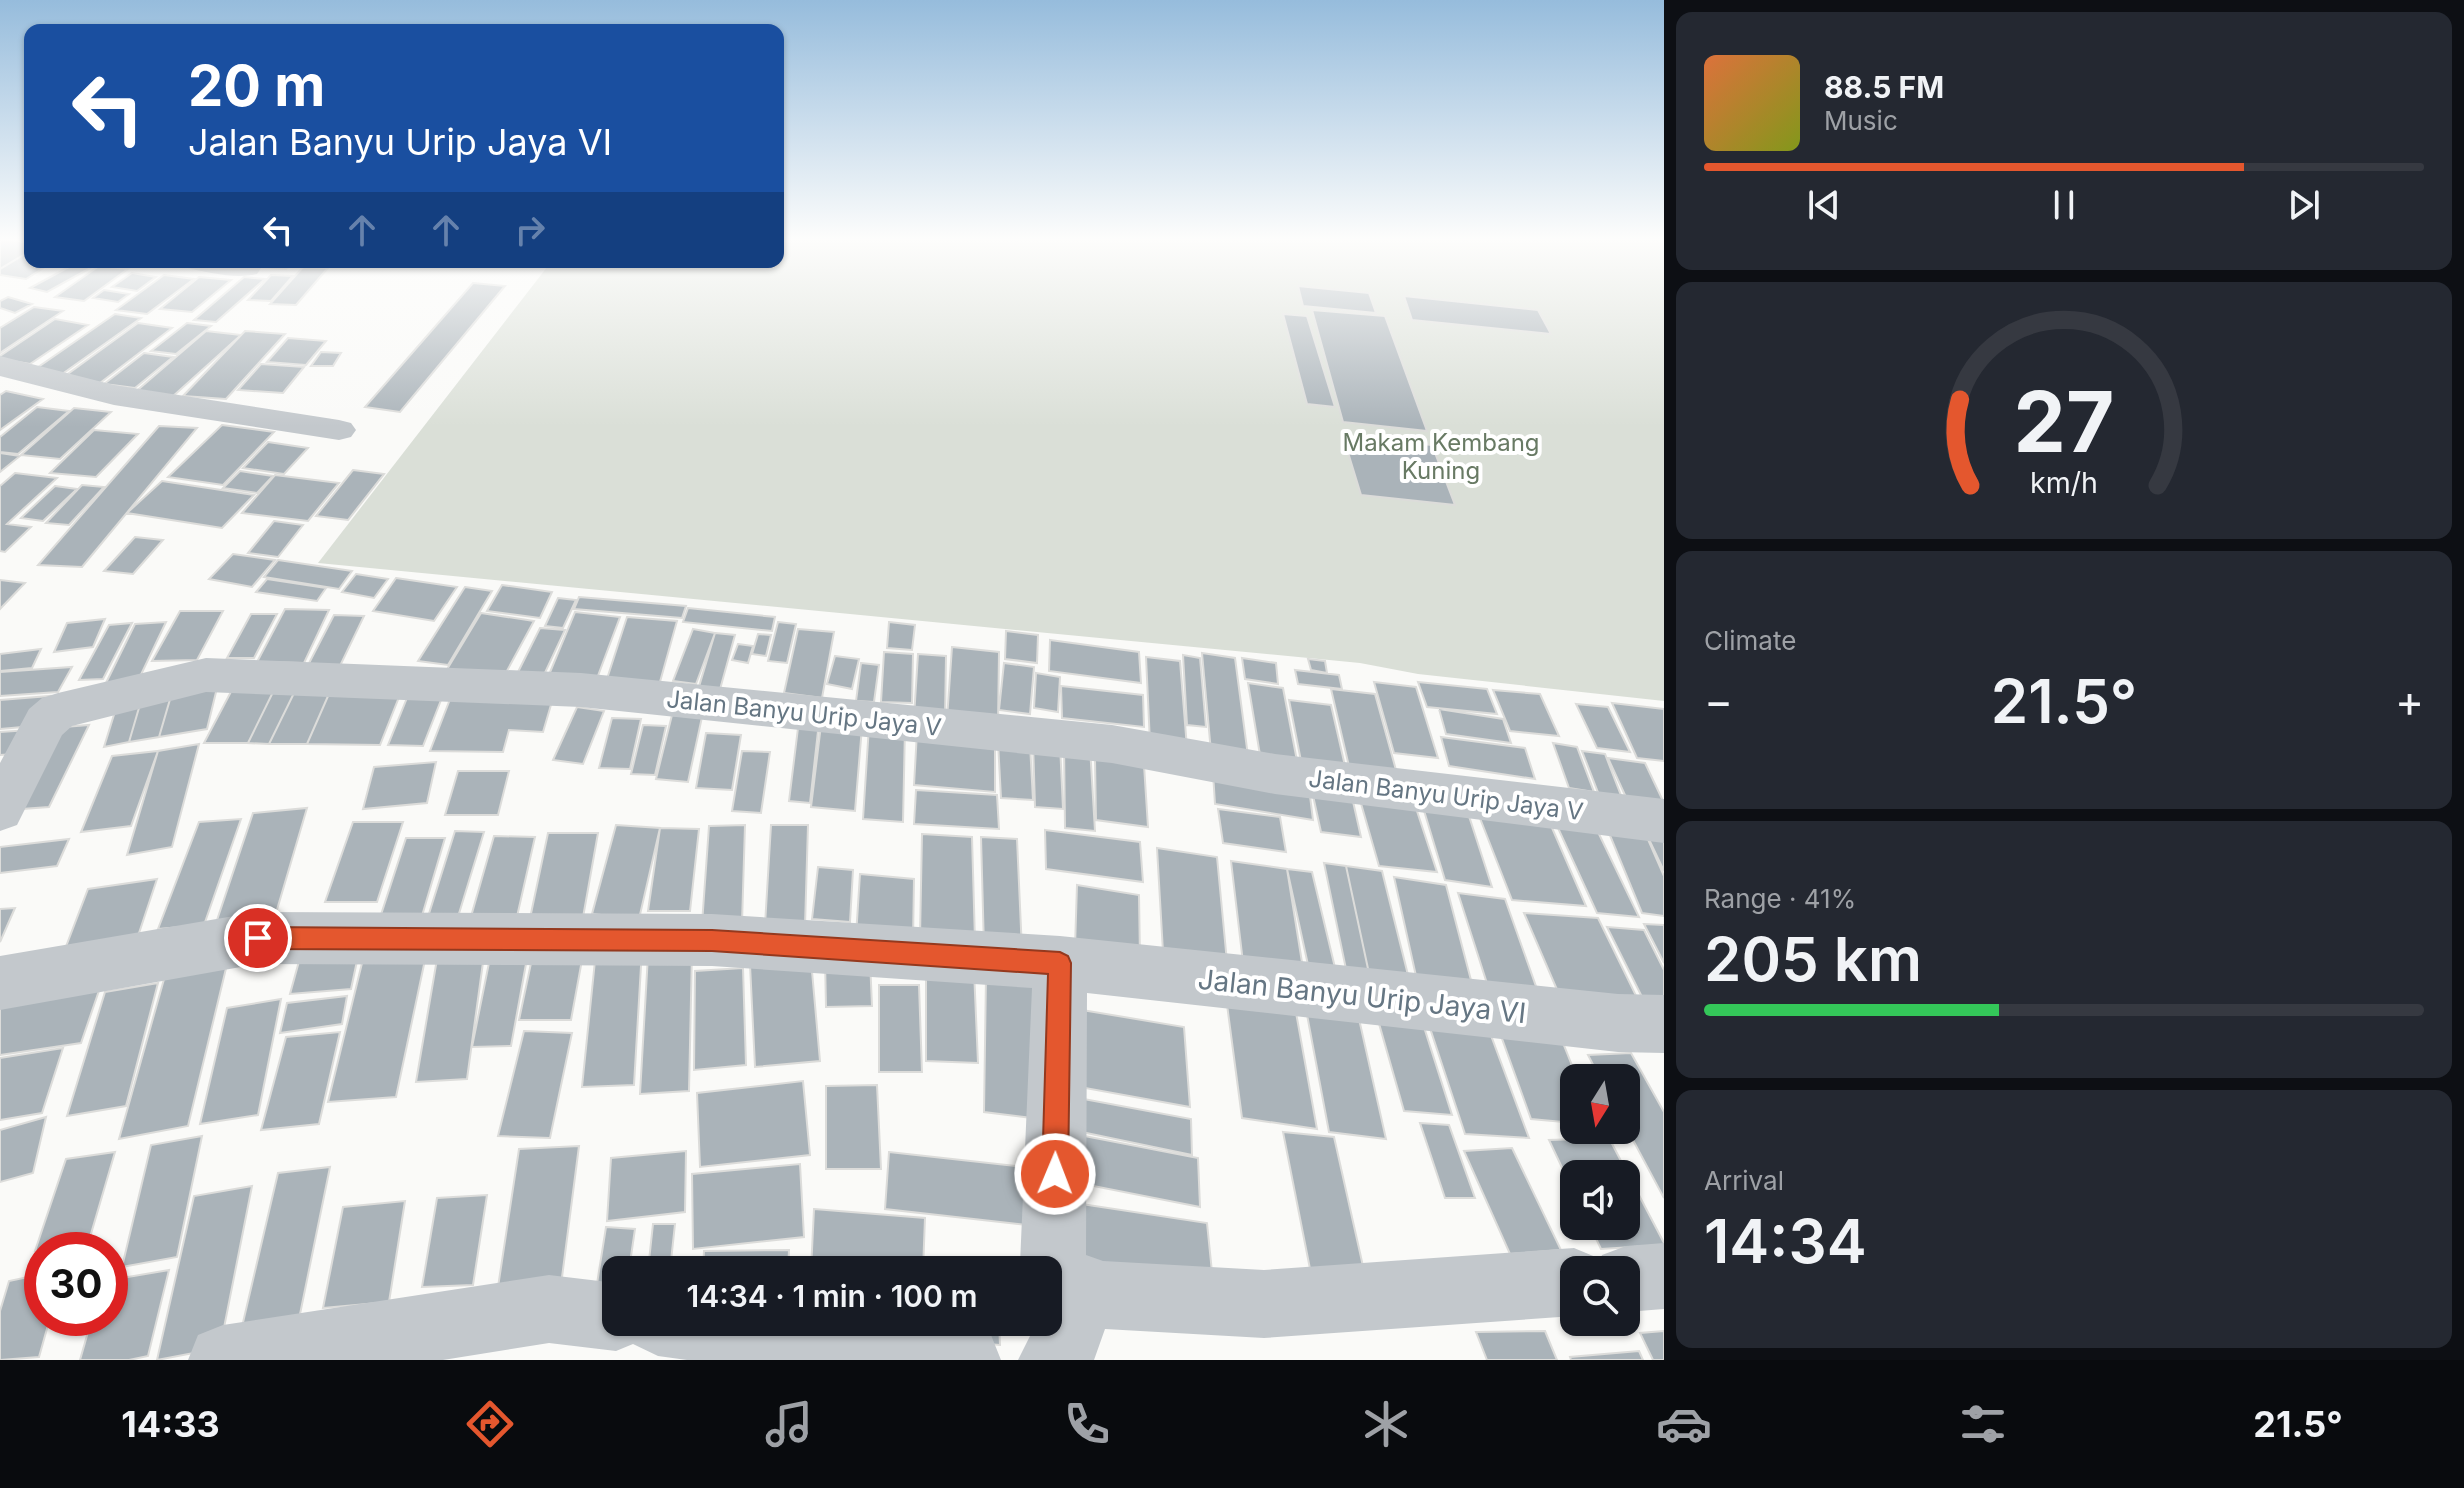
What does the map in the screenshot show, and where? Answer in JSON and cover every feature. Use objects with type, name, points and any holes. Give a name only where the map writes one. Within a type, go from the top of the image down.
[{"type":"street","points":[[0,366],[114,395],[339,430]]},
{"type":"street","name":"Jalan Banyu Urip Jaya V","points":[[0,810],[45,722],[58,711],[206,675],[581,690],[643,696],[1112,744],[1275,774],[1664,821]]},
{"type":"street","name":"Jalan Banyu Urip Jaya VI","points":[[0,983],[258,938],[712,940],[1060,963],[1618,1023],[1664,1024]]},
{"type":"street","points":[[1060,963],[1053,1264],[1057,1277],[1103,1295],[1264,1304],[1560,1283]]},
{"type":"street","points":[[1640,1278],[1664,1276]]},
{"type":"street","points":[[1053,1360],[1061,1356],[1069,1339],[1075,1286]]},
{"type":"street","points":[[223,1360],[549,1309],[602,1315]]},
{"type":"street","points":[[771,1336],[966,1360]]},
{"type":"green space","name":"Makam Kembang Kuning","points":[[521,300],[1664,300],[1664,701],[1418,674],[1360,663],[318,563]]},
{"type":"building","points":[[129,300],[165,300],[147,314],[116,310]]},
{"type":"building","points":[[170,300],[206,300],[192,312],[160,309]]},
{"type":"building","points":[[217,300],[241,300],[216,322],[194,320]]},
{"type":"building","points":[[273,300],[300,300],[296,305],[270,304]]},
{"type":"building","points":[[458,300],[493,300],[400,412],[365,407]]},
{"type":"building","points":[[1302,300],[1372,300],[1376,313],[1303,306]]},
{"type":"building","points":[[1405,300],[1447,300],[1538,310],[1551,334],[1412,320]]},
{"type":"building","points":[[0,301],[32,304],[15,313],[0,308]]},
{"type":"building","points":[[34,307],[63,311],[0,353],[0,328]]},
{"type":"building","points":[[1312,310],[1385,316],[1427,431],[1343,422]]},
{"type":"building","points":[[115,314],[141,318],[58,377],[31,372]]},
{"type":"building","points":[[1283,314],[1307,316],[1335,407],[1307,404]]},
{"type":"building","points":[[55,319],[88,325],[30,364],[0,359],[0,356]]},
{"type":"building","points":[[138,323],[172,328],[100,383],[65,376]]},
{"type":"building","points":[[187,323],[211,326],[176,354],[151,351]]},
{"type":"building","points":[[206,331],[241,335],[171,398],[133,394]]},
{"type":"building","points":[[245,331],[285,334],[226,399],[183,396]]},
{"type":"building","points":[[288,338],[326,341],[306,365],[267,362]]},
{"type":"building","points":[[321,352],[341,353],[333,366],[311,366]]},
{"type":"building","points":[[144,353],[173,357],[135,388],[104,384]]},
{"type":"building","points":[[261,364],[304,367],[283,393],[238,390]]},
{"type":"building","points":[[6,391],[43,399],[0,430],[0,395]]},
{"type":"building","points":[[37,407],[69,411],[18,454],[0,452],[0,437]]},
{"type":"building","points":[[74,408],[111,412],[60,459],[21,455]]},
{"type":"building","points":[[222,425],[274,432],[223,485],[168,477]]},
{"type":"building","points":[[159,426],[197,428],[82,567],[38,565]]},
{"type":"building","points":[[94,430],[138,434],[96,477],[50,473]]},
{"type":"building","points":[[1343,436],[1432,445],[1455,505],[1361,495]]},
{"type":"building","points":[[268,442],[308,448],[284,474],[243,468]]},
{"type":"building","points":[[0,453],[20,456],[0,472]]},
{"type":"building","points":[[353,470],[384,474],[348,520],[316,516]]},
{"type":"building","points":[[240,471],[273,476],[257,493],[223,488]]},
{"type":"building","points":[[15,473],[57,478],[7,524],[31,527],[5,552],[0,551],[0,486]]},
{"type":"building","points":[[275,475],[339,483],[308,521],[242,513]]},
{"type":"building","points":[[162,481],[254,495],[222,528],[127,513]]},
{"type":"building","points":[[82,485],[104,487],[69,525],[46,523]]},
{"type":"building","points":[[55,486],[77,489],[43,521],[21,518]]},
{"type":"building","points":[[274,521],[303,525],[278,557],[248,553]]},
{"type":"building","points":[[135,537],[163,540],[133,574],[104,571]]},
{"type":"building","points":[[233,554],[275,560],[252,587],[209,579]]},
{"type":"building","points":[[278,560],[352,571],[339,589],[264,577]]},
{"type":"building","points":[[356,574],[388,579],[374,598],[342,592]]},
{"type":"building","points":[[396,578],[457,587],[434,621],[373,611]]},
{"type":"building","points":[[267,579],[326,588],[317,601],[256,592]]},
{"type":"building","points":[[0,580],[25,583],[0,609]]},
{"type":"building","points":[[502,585],[552,592],[540,618],[487,611]]},
{"type":"building","points":[[465,587],[492,591],[448,665],[418,661]]},
{"type":"building","points":[[579,597],[686,606],[682,618],[574,609]]},
{"type":"building","points":[[558,598],[576,600],[563,628],[545,626]]},
{"type":"building","points":[[688,608],[775,617],[772,631],[683,622]]},
{"type":"building","points":[[285,609],[329,610],[304,663],[257,662]]},
{"type":"building","points":[[180,611],[223,611],[197,660],[152,661]]},
{"type":"building","points":[[575,612],[620,617],[596,681],[548,677]]},
{"type":"building","points":[[481,613],[534,621],[502,680],[446,671]]},
{"type":"building","points":[[251,614],[277,614],[254,658],[227,658]]},
{"type":"building","points":[[334,615],[364,616],[339,668],[307,667]]},
{"type":"building","points":[[627,617],[677,621],[658,689],[605,685]]},
{"type":"building","points":[[105,619],[93,647],[54,652],[67,623]]},
{"type":"building","points":[[166,622],[137,683],[105,685],[135,624]]},
{"type":"building","points":[[778,622],[796,624],[787,663],[768,661]]},
{"type":"building","points":[[889,622],[915,625],[912,650],[887,648]]},
{"type":"building","points":[[132,623],[103,679],[79,680],[109,625]]},
{"type":"building","points":[[540,628],[565,630],[543,677],[517,674]]},
{"type":"building","points":[[693,629],[715,633],[696,684],[673,681]]},
{"type":"building","points":[[798,629],[834,632],[822,698],[784,693]]},
{"type":"building","points":[[1006,631],[1038,635],[1037,663],[1005,659]]},
{"type":"building","points":[[715,633],[735,635],[719,693],[698,690]]},
{"type":"building","points":[[758,634],[771,635],[766,656],[752,654]]},
{"type":"building","points":[[1050,640],[1139,652],[1141,683],[1049,671]]},
{"type":"building","points":[[738,644],[753,646],[748,663],[732,660]]},
{"type":"building","points":[[952,647],[999,652],[998,725],[947,719]]},
{"type":"building","points":[[41,649],[32,668],[0,671],[0,654]]},
{"type":"building","points":[[884,652],[913,654],[912,703],[881,702]]},
{"type":"building","points":[[1202,653],[1235,658],[1248,756],[1211,752]]},
{"type":"building","points":[[918,654],[946,656],[945,719],[914,717]]},
{"type":"building","points":[[1183,655],[1200,658],[1206,727],[1187,725]]},
{"type":"building","points":[[835,656],[859,659],[852,689],[827,684]]},
{"type":"building","points":[[1146,657],[1180,661],[1187,748],[1150,743]]},
{"type":"building","points":[[1242,658],[1276,663],[1278,684],[1245,679]]},
{"type":"building","points":[[1308,659],[1325,661],[1327,673],[1311,670]]},
{"type":"building","points":[[861,663],[879,665],[874,702],[856,701]]},
{"type":"building","points":[[1004,663],[1034,667],[1030,714],[999,710]]},
{"type":"building","points":[[72,667],[58,692],[0,696],[0,672]]},
{"type":"building","points":[[1295,670],[1339,675],[1342,689],[1298,684]]},
{"type":"building","points":[[1036,673],[1060,677],[1058,712],[1034,708]]},
{"type":"building","points":[[1374,682],[1416,687],[1438,758],[1394,753]]},
{"type":"building","points":[[1418,682],[1487,689],[1497,714],[1427,707]]},
{"type":"building","points":[[1248,683],[1283,688],[1298,766],[1261,761]]},
{"type":"building","points":[[234,686],[276,686],[248,743],[204,743]]},
{"type":"building","points":[[276,686],[297,687],[269,744],[248,743]]},
{"type":"building","points":[[1061,686],[1143,695],[1144,727],[1062,718]]},
{"type":"building","points":[[297,687],[332,687],[307,744],[269,744]]},
{"type":"building","points":[[332,687],[403,687],[380,745],[307,744]]},
{"type":"building","points":[[217,688],[207,729],[159,737],[171,696]]},
{"type":"building","points":[[1331,689],[1375,694],[1399,781],[1351,775]]},
{"type":"building","points":[[1493,690],[1540,694],[1559,736],[1510,731]]},
{"type":"building","points":[[409,693],[443,695],[423,746],[388,745]]},
{"type":"building","points":[[452,694],[553,698],[543,732],[509,730],[503,752],[430,751]]},
{"type":"building","points":[[50,696],[34,726],[0,729],[0,700]]},
{"type":"building","points":[[171,696],[159,737],[129,742],[141,701]]},
{"type":"building","points":[[1289,700],[1331,705],[1345,766],[1301,761]]},
{"type":"building","points":[[141,701],[129,742],[104,747],[117,705]]},
{"type":"building","points":[[1612,703],[1664,709],[1664,761],[1637,758]]},
{"type":"building","points":[[1576,704],[1608,707],[1630,752],[1597,748]]},
{"type":"building","points":[[577,707],[604,711],[583,764],[553,760]]},
{"type":"building","points":[[1439,709],[1503,719],[1511,743],[1446,734]]},
{"type":"building","points":[[672,715],[702,717],[688,782],[656,779]]},
{"type":"building","points":[[612,718],[641,719],[630,769],[599,768]]},
{"type":"building","points":[[799,720],[819,722],[810,803],[789,801]]},
{"type":"building","points":[[89,725],[49,807],[7,810],[51,728]]},
{"type":"building","points":[[643,725],[666,726],[655,775],[631,774]]},
{"type":"building","points":[[821,725],[862,727],[855,811],[811,807]]},
{"type":"building","points":[[869,726],[905,728],[903,822],[863,819]]},
{"type":"building","points":[[29,730],[16,754],[0,755],[0,732]]},
{"type":"building","points":[[917,732],[995,739],[995,792],[914,785]]},
{"type":"building","points":[[706,733],[741,735],[732,790],[696,788]]},
{"type":"building","points":[[1441,737],[1525,748],[1535,779],[1449,766]]},
{"type":"building","points":[[1033,741],[1060,744],[1063,809],[1035,807]]},
{"type":"building","points":[[998,742],[1030,744],[1033,800],[1001,798]]},
{"type":"building","points":[[1553,743],[1577,747],[1594,792],[1569,788]]},
{"type":"building","points":[[199,744],[172,847],[127,855],[158,751]]},
{"type":"building","points":[[1064,744],[1090,747],[1095,831],[1065,828]]},
{"type":"building","points":[[158,751],[131,826],[81,832],[112,756]]},
{"type":"building","points":[[742,751],[770,752],[761,813],[732,811]]},
{"type":"building","points":[[1582,751],[1605,754],[1622,798],[1599,795]]},
{"type":"building","points":[[1608,758],[1645,763],[1664,803],[1664,811],[1630,806]]},
{"type":"building","points":[[1095,759],[1144,765],[1148,827],[1096,820]]},
{"type":"building","points":[[436,762],[427,803],[363,809],[374,767]]},
{"type":"building","points":[[458,771],[509,771],[498,815],[445,815]]},
{"type":"building","points":[[1213,773],[1309,788],[1313,820],[1215,804]]},
{"type":"building","points":[[916,790],[997,795],[999,829],[914,824]]},
{"type":"building","points":[[1312,791],[1352,797],[1361,837],[1321,832]]},
{"type":"building","points":[[1360,800],[1415,805],[1437,872],[1379,866]]},
{"type":"building","points":[[1422,804],[1467,810],[1492,887],[1445,880]]},
{"type":"building","points":[[307,808],[271,930],[212,935],[253,813]]},
{"type":"building","points":[[1476,808],[1546,814],[1586,906],[1512,900]]},
{"type":"building","points":[[1218,809],[1280,817],[1286,852],[1223,843]]},
{"type":"building","points":[[241,819],[204,925],[158,929],[199,822]]},
{"type":"building","points":[[353,822],[403,822],[377,902],[325,902]]},
{"type":"building","points":[[616,825],[660,828],[639,919],[592,914]]},
{"type":"building","points":[[745,825],[742,923],[702,924],[709,826]]},
{"type":"building","points":[[771,825],[808,825],[805,926],[765,925]]},
{"type":"building","points":[[660,828],[699,829],[690,911],[648,911]]},
{"type":"building","points":[[1558,828],[1598,832],[1639,917],[1597,913]]},
{"type":"building","points":[[1045,830],[1140,842],[1143,882],[1046,869]]},
{"type":"building","points":[[455,831],[484,832],[457,920],[427,920]]},
{"type":"building","points":[[548,833],[598,833],[582,923],[529,923]]},
{"type":"building","points":[[1609,833],[1647,837],[1664,876],[1664,916],[1642,913]]},
{"type":"building","points":[[1646,833],[1664,834],[1664,871]]},
{"type":"building","points":[[922,834],[972,837],[975,941],[920,937]]},
{"type":"building","points":[[494,836],[535,837],[516,921],[470,920]]},
{"type":"building","points":[[981,837],[1017,839],[1022,951],[984,948]]},
{"type":"building","points":[[406,838],[445,838],[419,926],[377,927]]},
{"type":"building","points":[[69,839],[57,866],[0,873],[0,847]]},
{"type":"building","points":[[1157,848],[1217,857],[1227,962],[1163,952]]},
{"type":"building","points":[[1231,861],[1287,869],[1305,981],[1244,971]]},
{"type":"building","points":[[1324,863],[1346,866],[1370,978],[1347,974]]},
{"type":"building","points":[[1346,866],[1382,871],[1410,983],[1370,978]]},
{"type":"building","points":[[818,867],[853,870],[850,922],[812,919]]},
{"type":"building","points":[[1287,869],[1312,872],[1337,976],[1310,974]]},
{"type":"building","points":[[860,874],[914,879],[913,941],[856,936]]},
{"type":"building","points":[[1394,877],[1446,885],[1477,1003],[1420,994]]},
{"type":"building","points":[[157,879],[134,948],[62,957],[88,889]]},
{"type":"building","points":[[1077,885],[1139,895],[1140,959],[1075,947]]},
{"type":"building","points":[[1458,893],[1505,899],[1543,1006],[1492,999]]},
{"type":"building","points":[[15,908],[0,942],[0,909]]},
{"type":"building","points":[[1524,913],[1598,918],[1644,1012],[1564,1006]]},
{"type":"building","points":[[1644,924],[1664,925],[1664,963]]},
{"type":"building","points":[[1607,927],[1644,930],[1664,970],[1664,1000],[1643,999]]},
{"type":"building","points":[[530,942],[511,1046],[472,1047],[493,943]]},
{"type":"building","points":[[360,947],[351,989],[290,994],[301,954]]},
{"type":"building","points":[[534,949],[584,949],[571,1020],[519,1020]]},
{"type":"building","points":[[642,949],[634,1085],[582,1087],[596,951]]},
{"type":"building","points":[[692,952],[689,1091],[640,1094],[648,955]]},
{"type":"building","points":[[426,955],[396,1097],[328,1102],[363,959]]},
{"type":"building","points":[[484,955],[467,1079],[416,1082],[437,959]]},
{"type":"building","points":[[229,956],[188,1126],[119,1139],[168,965]]},
{"type":"building","points":[[825,959],[870,960],[872,1006],[826,1007]]},
{"type":"building","points":[[811,960],[820,1061],[755,1067],[750,965]]},
{"type":"building","points":[[743,968],[746,1065],[694,1070],[695,971]]},
{"type":"building","points":[[926,968],[974,970],[978,1063],[926,1061]]},
{"type":"building","points":[[986,976],[1044,983],[1048,1120],[984,1112]]},
{"type":"building","points":[[103,979],[81,1043],[0,1055],[0,994]]},
{"type":"building","points":[[158,983],[126,1106],[67,1116],[105,992]]},
{"type":"building","points":[[879,985],[919,985],[922,1072],[879,1072]]},
{"type":"building","points":[[347,996],[342,1024],[280,1033],[287,1003]]},
{"type":"building","points":[[1226,997],[1295,1007],[1317,1129],[1242,1118]]},
{"type":"building","points":[[281,999],[258,1115],[200,1124],[227,1008]]},
{"type":"building","points":[[1305,1004],[1357,1010],[1386,1139],[1329,1132]]},
{"type":"building","points":[[1064,1007],[1184,1027],[1190,1107],[1063,1084]]},
{"type":"building","points":[[1427,1019],[1486,1022],[1529,1138],[1465,1134]]},
{"type":"building","points":[[1378,1020],[1423,1024],[1452,1115],[1404,1111]]},
{"type":"building","points":[[524,1031],[572,1033],[550,1138],[498,1136]]},
{"type":"building","points":[[340,1032],[319,1124],[261,1130],[286,1037]]},
{"type":"building","points":[[1500,1033],[1561,1038],[1571,1064],[1560,1064],[1560,1122],[1531,1119]]},
{"type":"building","points":[[63,1048],[42,1113],[0,1120],[0,1058]]},
{"type":"building","points":[[1631,1053],[1637,1064],[1593,1064],[1588,1055]]},
{"type":"building","points":[[1640,1069],[1664,1112],[1664,1198],[1635,1144],[1640,1144]]},
{"type":"building","points":[[803,1081],[810,1155],[700,1167],[697,1093]]},
{"type":"building","points":[[877,1085],[881,1169],[826,1169],[826,1086]]},
{"type":"building","points":[[1073,1097],[1191,1119],[1192,1155],[1072,1130]]},
{"type":"building","points":[[46,1117],[33,1173],[0,1182],[0,1130]]},
{"type":"building","points":[[1420,1123],[1449,1125],[1475,1198],[1445,1198]]},
{"type":"building","points":[[1283,1132],[1334,1137],[1367,1284],[1312,1279]]},
{"type":"building","points":[[1069,1133],[1198,1158],[1200,1207],[1068,1181]]},
{"type":"building","points":[[202,1136],[177,1257],[128,1266],[128,1242],[151,1145]]},
{"type":"building","points":[[1549,1140],[1560,1140],[1560,1144],[1612,1144],[1621,1160],[1560,1160],[1560,1163]]},
{"type":"building","points":[[579,1146],[561,1285],[498,1287],[519,1149]]},
{"type":"building","points":[[1512,1148],[1561,1250],[1510,1254],[1464,1151]]},
{"type":"building","points":[[686,1151],[685,1212],[607,1221],[611,1158]]},
{"type":"building","points":[[115,1152],[92,1232],[41,1232],[66,1159]]},
{"type":"building","points":[[889,1152],[1025,1167],[1026,1225],[885,1209]]},
{"type":"building","points":[[800,1164],[804,1237],[693,1249],[692,1174]]},
{"type":"building","points":[[330,1167],[298,1324],[241,1331],[278,1173]]},
{"type":"building","points":[[252,1186],[220,1348],[157,1360],[194,1196]]},
{"type":"building","points":[[487,1195],[473,1285],[422,1287],[437,1198]]},
{"type":"building","points":[[1640,1197],[1664,1245],[1601,1249],[1597,1240],[1640,1240]]},
{"type":"building","points":[[405,1201],[389,1302],[323,1308],[343,1207]]},
{"type":"building","points":[[1075,1203],[1207,1223],[1213,1282],[1075,1259]]},
{"type":"building","points":[[814,1209],[925,1218],[924,1256],[812,1256]]},
{"type":"building","points":[[653,1224],[675,1224],[672,1256],[650,1256]]},
{"type":"building","points":[[606,1227],[635,1229],[631,1256],[602,1256],[602,1290],[596,1290]]},
{"type":"building","points":[[789,1250],[789,1256],[704,1256],[704,1251]]},
{"type":"building","points":[[169,1270],[148,1356],[129,1360],[80,1360],[87,1336],[128,1336],[128,1277]]},
{"type":"building","points":[[24,1278],[24,1336],[45,1336],[39,1357],[0,1360],[0,1311],[9,1281]]},
{"type":"building","points":[[1545,1331],[1557,1360],[1487,1360],[1476,1332]]},
{"type":"building","points":[[1664,1331],[1664,1360],[1653,1360],[1640,1333]]},
{"type":"building","points":[[878,1336],[1000,1336],[1000,1345]]},
{"type":"building","points":[[1639,1351],[1643,1360],[1571,1360],[1570,1357]]},
{"type":"route","points":[[258,938],[712,940],[1060,963],[1055,1174]]}]
